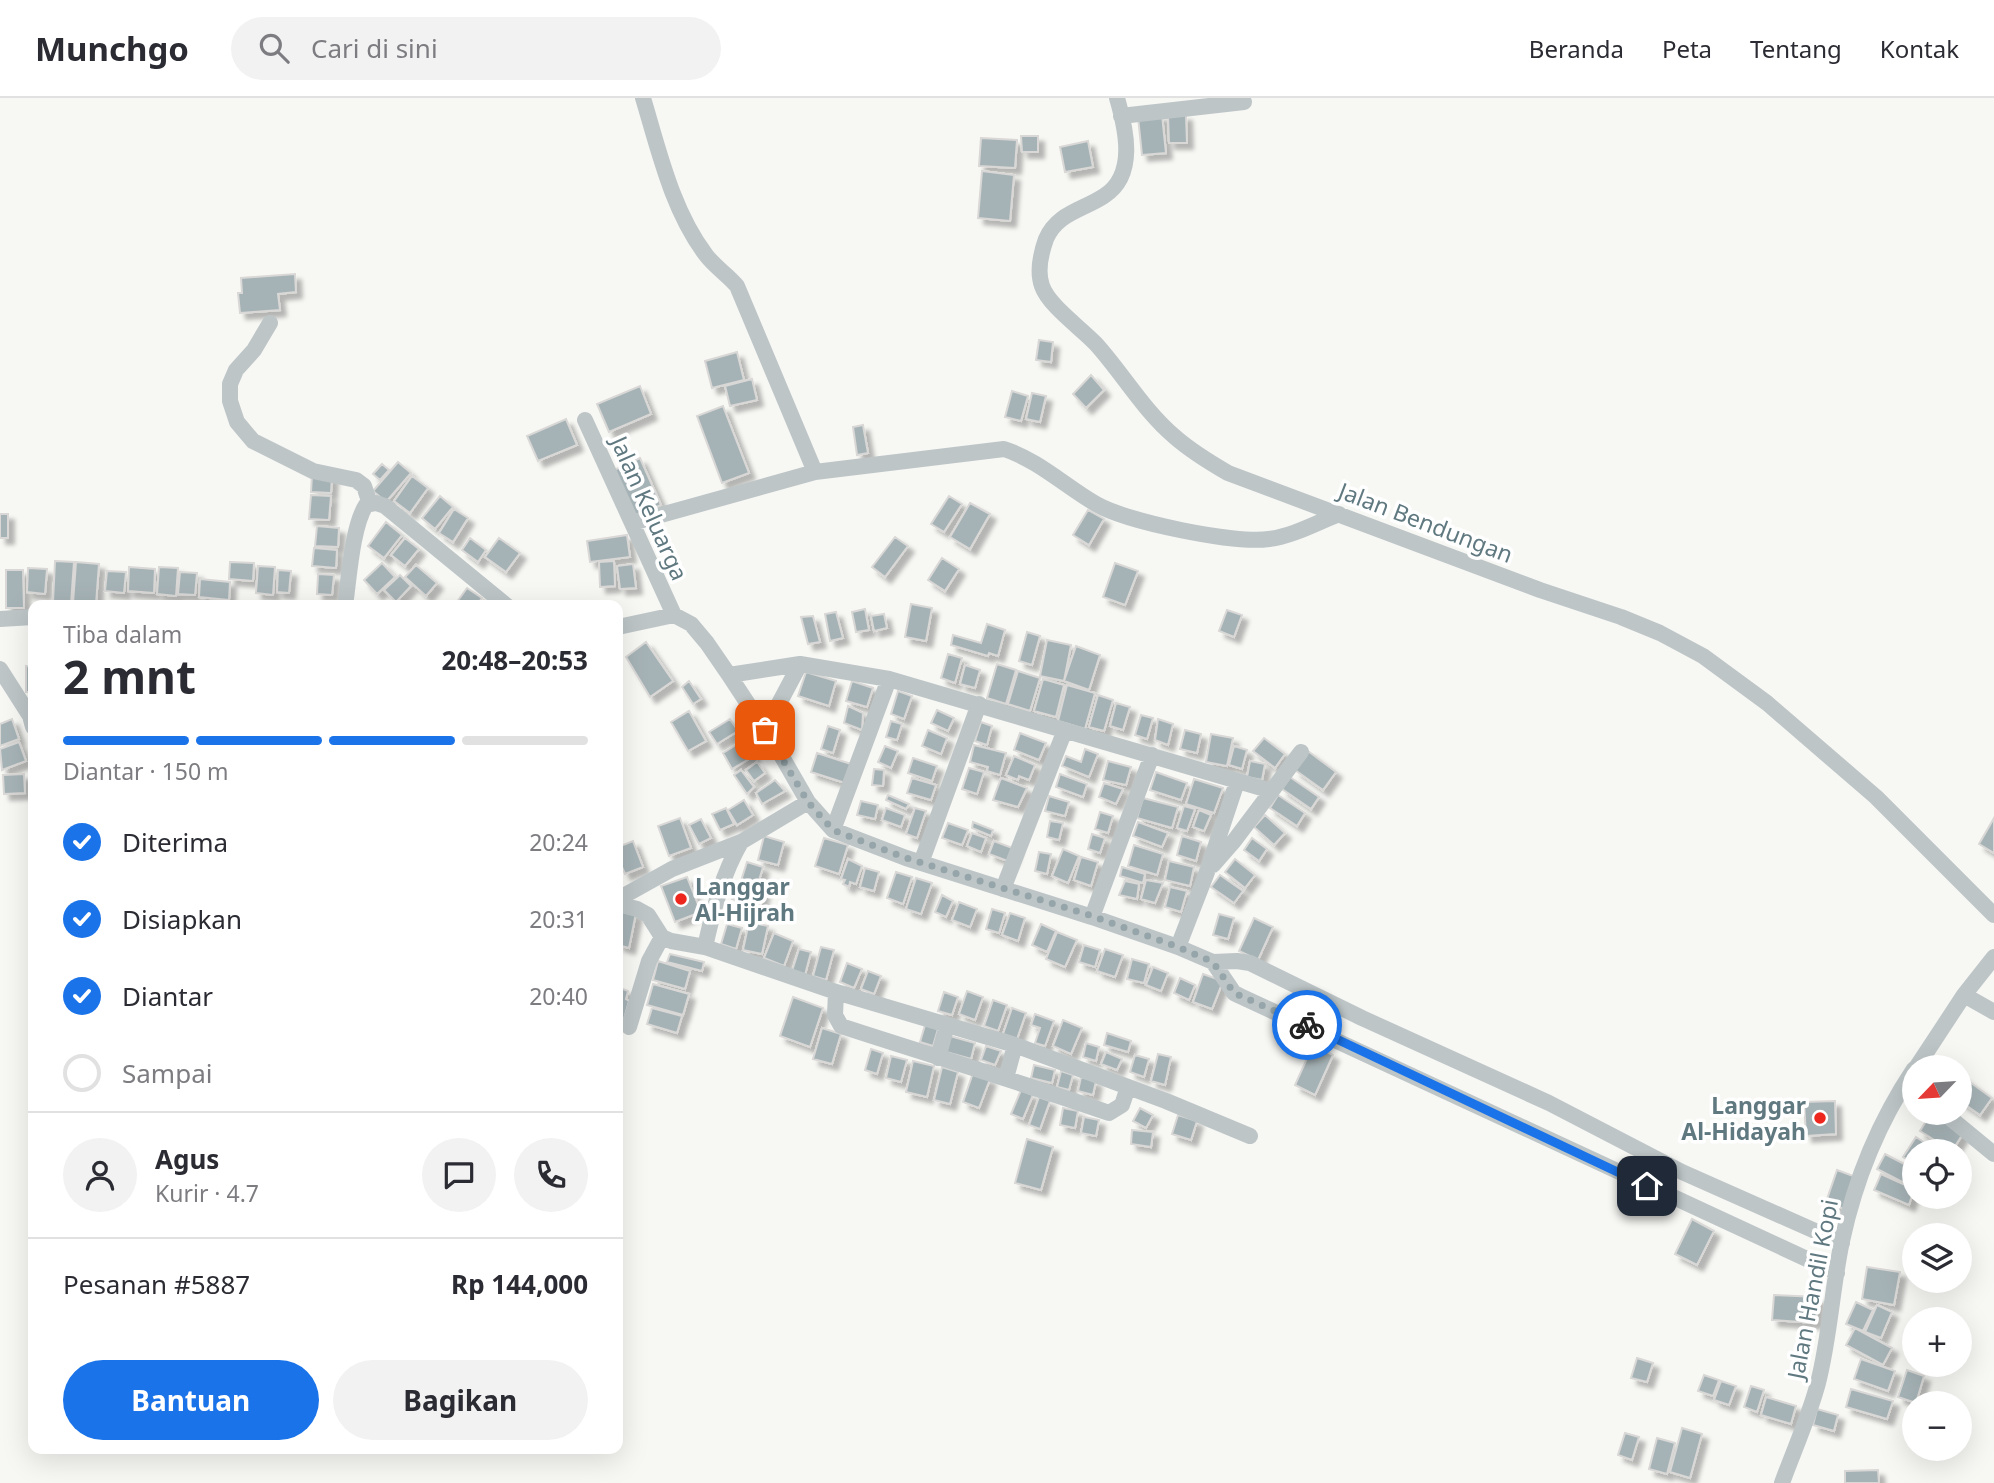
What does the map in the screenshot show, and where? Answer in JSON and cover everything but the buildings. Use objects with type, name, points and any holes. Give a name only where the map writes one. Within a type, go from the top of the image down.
[{"type":"street","points":[[643,98],[658,149],[686,223],[715,266],[737,286],[815,472]]},
{"type":"street","name":"Jalan Bendungan","points":[[1117,98],[1127,155],[1120,176],[1112,189],[1054,225],[1046,239],[1040,260],[1041,284],[1048,296],[1097,345],[1173,436],[1202,458],[1228,472],[1540,590],[1621,617],[1660,633],[1703,656],[1767,703],[1876,797],[1992,912]]},
{"type":"street","points":[[1121,116],[1244,102]]},
{"type":"street","points":[[270,323],[254,350],[236,370],[230,384],[230,401],[237,422],[253,441],[313,471],[356,480],[364,486],[370,504]]},
{"type":"street","name":"Jalan Keluarga","points":[[585,420],[674,615]]},
{"type":"street","points":[[632,523],[815,472],[1004,449],[1022,455],[1097,505],[1128,518],[1237,540],[1266,540],[1287,536],[1339,514]]},
{"type":"street","points":[[346,600],[362,512],[366,505],[370,504],[385,506],[406,521],[499,600]]},
{"type":"street","points":[[623,625],[674,615],[691,624],[729,675],[808,802],[833,830],[921,863],[1092,916],[1213,962],[1250,963],[1362,1018],[1549,1103],[1682,1172],[1842,1242]]},
{"type":"street","points":[[0,619],[28,617]]},
{"type":"street","points":[[729,675],[800,664],[889,679],[1272,790]]},
{"type":"street","points":[[765,730],[800,664]]},
{"type":"street","points":[[0,668],[28,714]]},
{"type":"street","points":[[833,830],[889,679]]},
{"type":"street","points":[[921,863],[979,704]]},
{"type":"street","points":[[1003,889],[1065,730]]},
{"type":"street","points":[[1207,872],[1234,841],[1301,752]]},
{"type":"street","points":[[1092,916],[1152,755]]},
{"type":"street","points":[[1178,947],[1237,782]]},
{"type":"street","points":[[623,899],[672,869],[741,842],[808,802]]},
{"type":"street","points":[[705,947],[713,910],[730,862],[741,842]]},
{"type":"street","points":[[623,904],[648,915],[662,937],[705,947],[836,992],[1015,1045],[1251,1136]]},
{"type":"street","points":[[629,1027],[649,961],[662,937]]},
{"type":"street","name":"Jalan Handil Kopi","points":[[1926,1055],[1964,995],[1994,957]]},
{"type":"street","points":[[1213,962],[1234,993],[1240,996],[1838,1273]]},
{"type":"street","points":[[836,992],[835,1014],[841,1026],[938,1058],[1006,1077],[1109,1113],[1122,1105],[1128,1087]]},
{"type":"street","points":[[1964,995],[1994,1012]]},
{"type":"street","points":[[938,1058],[947,1024]]},
{"type":"street","points":[[1006,1077],[1015,1045]]},
{"type":"street","name":"Jalan Handil Kopi","points":[[1782,1483],[1818,1383],[1830,1326],[1842,1242],[1852,1200],[1894,1100],[1902,1090]]},
{"type":"street","points":[[1959,1125],[1994,1154]]},
{"type":"way so far","points":[[765,730],[808,802],[833,830],[906,858],[1092,916],[1178,947],[1213,962],[1234,993],[1307,1025]]},
{"type":"place","name":"Langgar Al-Hijrah","points":[[681,899]]},
{"type":"place","name":"Langgar Al-Hidayah","points":[[1820,1118]]},
{"type":"route","points":[[1307,1025],[1647,1186]]}]
